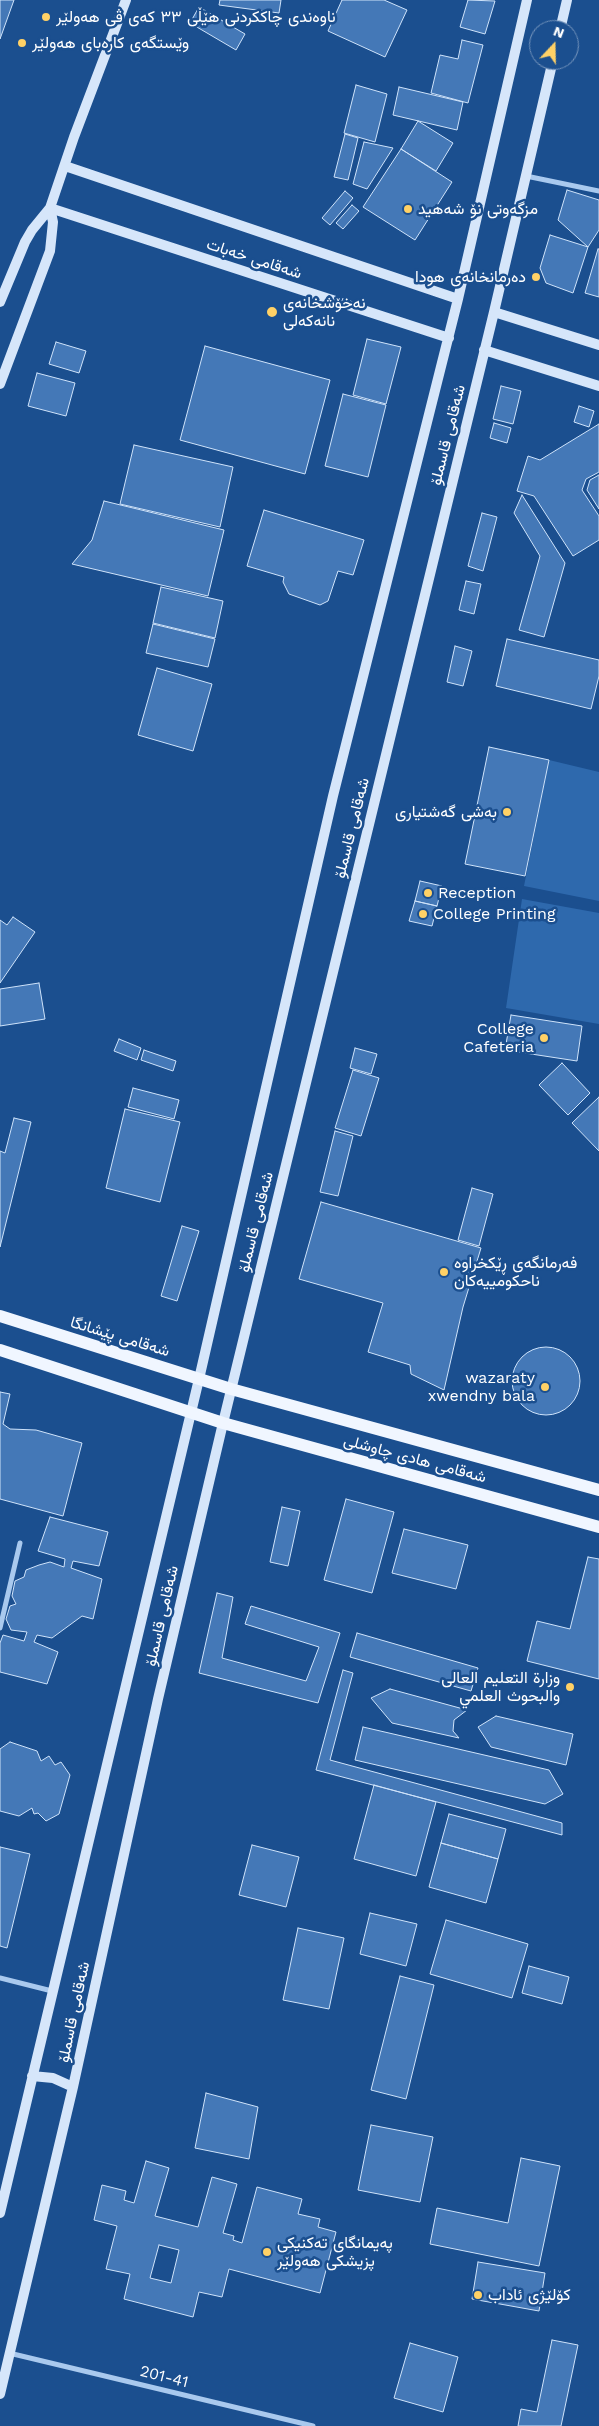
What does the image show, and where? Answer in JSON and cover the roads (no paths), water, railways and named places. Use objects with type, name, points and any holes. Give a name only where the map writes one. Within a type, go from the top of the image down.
[{"type":"main road","points":[[0,302],[25,242],[50,208],[126,0]]},
{"type":"main road","name":"شەقامی قاسملۆ","points":[[0,2213],[189,1412],[199,1379],[333,796],[449,338],[527,0]]},
{"type":"main road","points":[[562,20],[567,0]]},
{"type":"main road","name":"شەقامی قاسملۆ","points":[[0,2394],[73,2087],[158,1699],[231,1389],[494,312],[551,70]]},
{"type":"main road","name":"شەقامی خەبات","points":[[65,166],[458,299]]},
{"type":"main road","points":[[0,384],[50,251],[53,222],[50,208]]},
{"type":"main road","name":"شەقامی خەبات","points":[[50,208],[449,338]]},
{"type":"main road","points":[[494,312],[599,345]]},
{"type":"main road","points":[[484,350],[599,386]]},
{"type":"main road","name":"شەقامی پێشانگا","points":[[0,1316],[231,1389]]},
{"type":"main road","points":[[0,1350],[92,1378],[223,1423]]},
{"type":"main road","name":"شەقامی هادی چاوشلی","points":[[231,1389],[599,1490]]},
{"type":"main road","name":"شەقامی هادی چاوشلی","points":[[223,1423],[599,1526]]},
{"type":"main road","points":[[32,2076],[53,2078],[73,2087]]},
{"type":"street","points":[[526,176],[599,191]]},
{"type":"street","points":[[0,1628],[20,1543]]},
{"type":"street","points":[[0,1978],[52,1991]]},
{"type":"street","name":"201-41","points":[[10,2353],[313,2426]]},
{"type":"place","name":"ناوەندی چاککردنی هێڵی ٣٣ کەی ڤی هەولێر","points":[[46,17]]},
{"type":"place","name":"وێستگەی کارەبای هەولێر","points":[[22,43]]},
{"type":"place","name":"مزگەوتی نۆ شەهید","points":[[408,209]]},
{"type":"place","name":"دەرمانخانەی هودا","points":[[536,277]]},
{"type":"place","name":"نەخۆشخانەی نانەکەلی","points":[[272,312]]},
{"type":"place","name":"بەشی گەشتیاری","points":[[507,812]]},
{"type":"place","name":"Reception","points":[[428,893]]},
{"type":"place","name":"College Printing","points":[[423,914]]},
{"type":"place","name":"College Cafeteria","points":[[544,1038]]},
{"type":"place","name":"فەرمانگەی ڕێکخراوە ناحکومییەکان","points":[[444,1272]]},
{"type":"place","name":"wazaraty xwendny bala","points":[[545,1387]]},
{"type":"place","name":"وزارة التعليم العالى والبحوث العلمي","points":[[570,1687]]},
{"type":"place","name":"پەیمانگای تەکنیکی پزیشکی هەولێر","points":[[267,2252]]},
{"type":"place","name":"کۆلێژی ئاداب","points":[[478,2295]]}]
